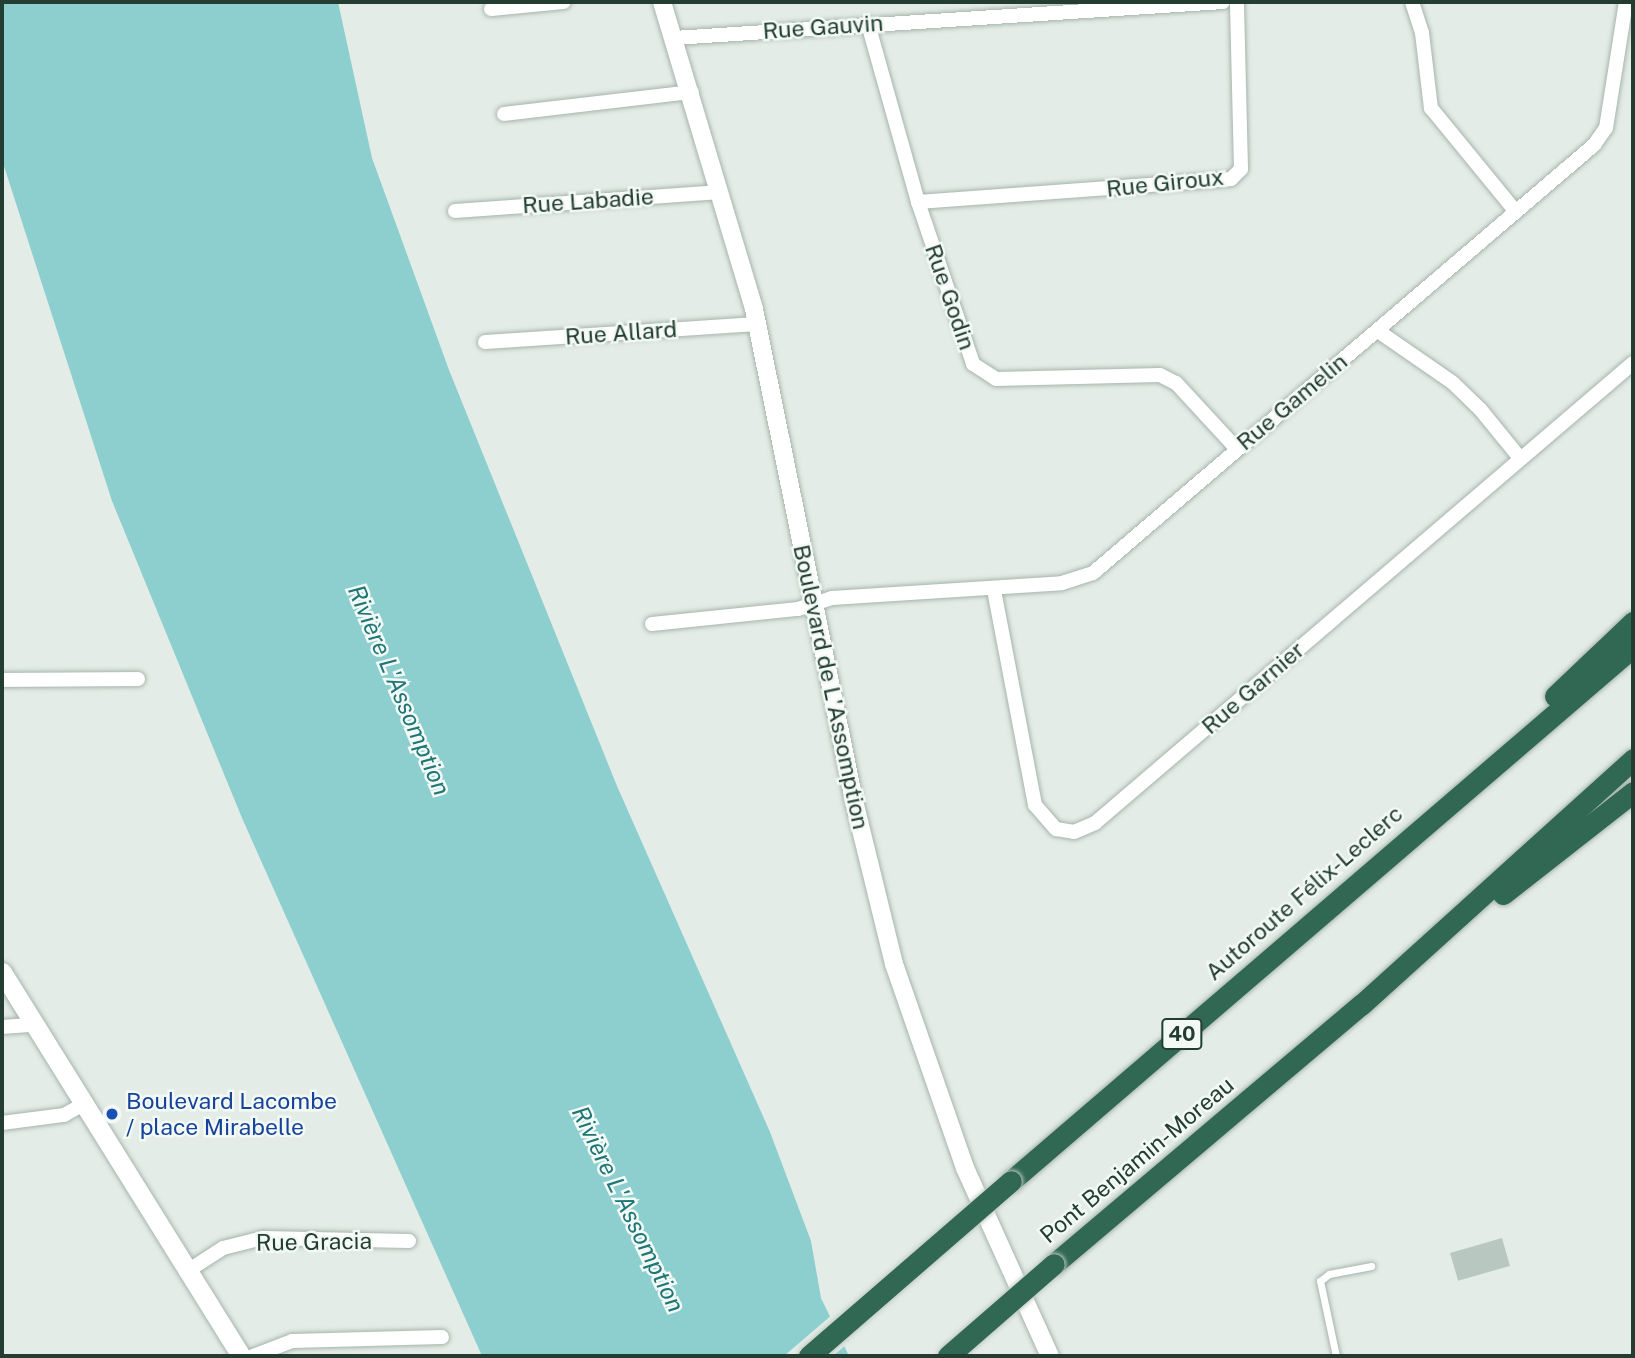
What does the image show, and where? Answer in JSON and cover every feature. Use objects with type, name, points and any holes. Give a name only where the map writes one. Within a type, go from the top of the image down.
[{"type":"highway","points":[[1394,849],[1633,622]]},
{"type":"highway","name":"Autoroute Félix-Leclerc","points":[[809,1356],[1394,849],[1633,647]]},
{"type":"highway","points":[[1361,1005],[1633,759]]},
{"type":"highway","points":[[1361,1005],[1633,792]]},
{"type":"highway","name":"Pont Benjamin-Moreau","points":[[948,1356],[1361,1005]]},
{"type":"main road","points":[[2,972],[33,1025],[86,1103],[186,1272],[241,1356]]},
{"type":"street","points":[[491,9],[564,2]]},
{"type":"street","name":"Boulevard de L'Assomption","points":[[662,2],[692,92],[757,324],[866,858],[908,1011],[965,1168],[1051,1356]]},
{"type":"street","name":"Rue Gauvin","points":[[674,38],[1223,2]]},
{"type":"street","name":"Rue Giroux","points":[[918,202],[1231,179],[1241,169],[1237,2]]},
{"type":"street","points":[[1412,2],[1422,33],[1431,108],[1516,212]]},
{"type":"street","name":"Rue Gamelin","points":[[652,624],[815,604],[832,598],[994,590],[1079,580],[1093,572],[1594,145],[1606,128],[1626,2]]},
{"type":"street","name":"Rue Godin","points":[[868,24],[918,202],[966,351],[981,372],[996,379],[1160,376],[1176,383],[1236,448]]},
{"type":"street","points":[[504,114],[692,92]]},
{"type":"street","name":"Rue Labadie","points":[[455,211],[720,191]]},
{"type":"street","name":"Rue Allard","points":[[485,342],[757,324]]},
{"type":"street","points":[[1378,331],[1453,383],[1480,409],[1520,458]]},
{"type":"street","name":"Rue Garnier","points":[[994,590],[1035,806],[1056,829],[1074,832],[1095,823],[1633,363]]},
{"type":"street","points":[[2,680],[138,679]]},
{"type":"street","points":[[2,1027],[33,1025]]},
{"type":"street","points":[[2,1123],[64,1115],[86,1103]]},
{"type":"street","name":"Rue Gracia","points":[[186,1272],[223,1248],[263,1238],[409,1241]]},
{"type":"street","points":[[253,1356],[292,1341],[442,1337]]},
{"type":"lane","points":[[1336,1356],[1320,1281],[1329,1274],[1371,1266]]},
{"type":"water","name":"Rivière L'Assomption","points":[[2,2],[338,2],[372,158],[449,370],[617,786],[770,1132],[811,1241],[821,1298],[849,1356],[482,1356],[242,818],[112,501],[2,160]]},
{"type":"pier","points":[[833,1314],[847,1344],[833,1356],[784,1356]]},
{"type":"building","points":[[1502,1238],[1510,1266],[1458,1281],[1450,1253]]},
{"type":"place","name":"Boulevard Lacombe / place Mirabelle","points":[[112,1114]]}]
